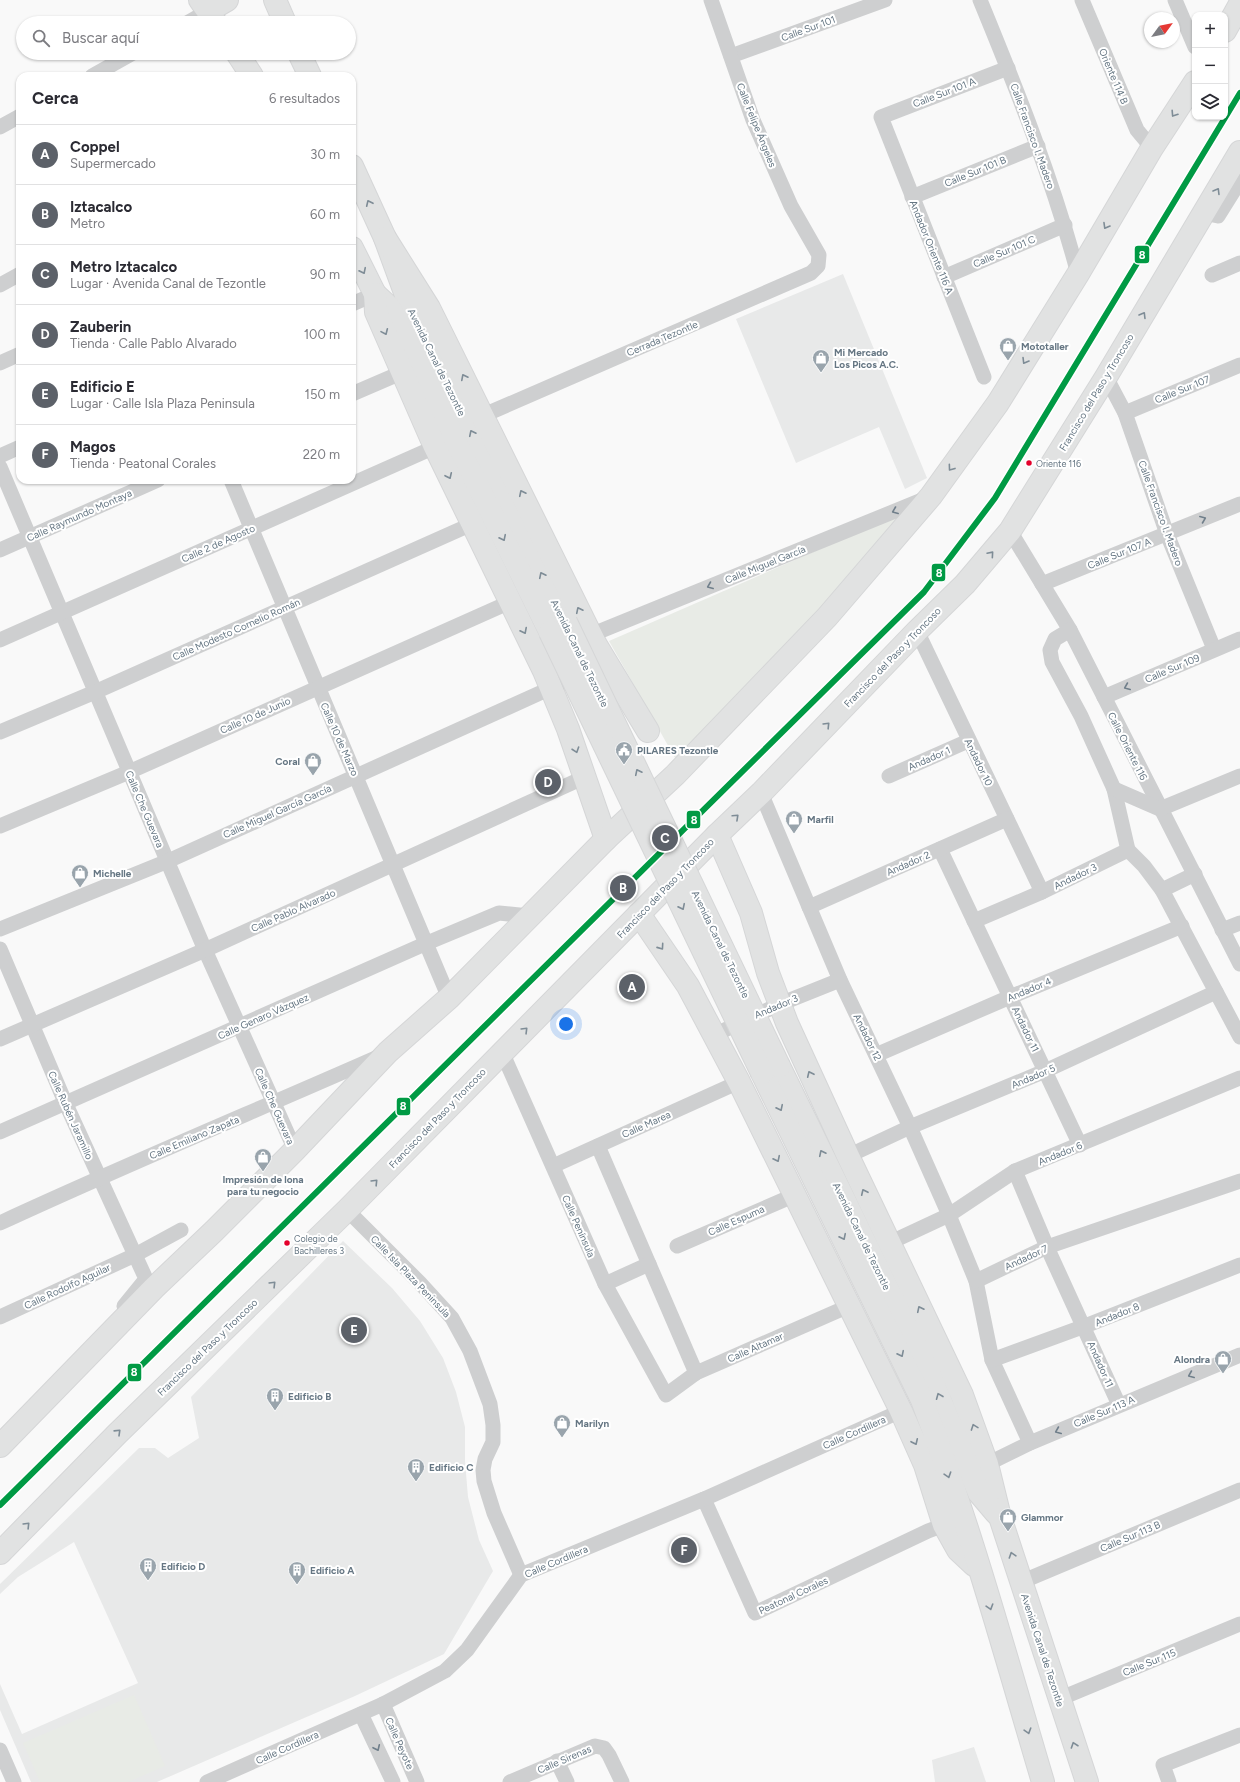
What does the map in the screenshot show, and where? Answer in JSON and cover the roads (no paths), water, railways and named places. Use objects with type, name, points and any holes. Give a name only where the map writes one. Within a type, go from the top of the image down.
[{"type":"main road","points":[[208,11],[226,0]]},
{"type":"main road","points":[[1228,26],[1240,4]]},
{"type":"main road","points":[[242,60],[249,72]]},
{"type":"main road","points":[[302,60],[308,72]]},
{"type":"main road","points":[[0,1446],[154,1288],[214,1231],[294,1150],[388,1052],[449,998],[606,839],[675,775],[816,628],[931,496],[1012,382],[1152,148],[1194,84]]},
{"type":"main road","name":"Francisco del Paso y Troncoso","points":[[0,1553],[117,1434],[347,1210],[717,835],[761,793],[917,631],[965,584],[1010,531],[1106,377],[1240,152]]},
{"type":"main road","name":"Avenida Canal de Tezontle","points":[[356,175],[385,238],[414,317],[558,627],[771,1069],[922,1400],[937,1440],[979,1569],[1043,1782]]},
{"type":"main road","name":"Avenida Canal de Tezontle","points":[[385,238],[429,308],[617,681],[648,731]]},
{"type":"main road","name":"Avenida Canal de Tezontle","points":[[356,256],[375,294],[390,307],[558,627]]},
{"type":"main road","name":"Avenida Canal de Tezontle","points":[[375,294],[376,312],[435,447],[552,689],[568,729],[606,839]]},
{"type":"main road","name":"Avenida Canal de Tezontle","points":[[717,835],[751,913],[768,973],[783,1013],[889,1244],[962,1395],[979,1468],[979,1493],[1000,1517],[1087,1782]]},
{"type":"main road","points":[[639,914],[688,986],[739,1082],[901,1411],[925,1465],[944,1525],[958,1550],[979,1569]]},
{"type":"main road","points":[[726,1058],[751,1037],[773,1025],[783,1013]]},
{"type":"main road","name":"Avenida Canal de Tezontle","points":[[771,1069],[979,1468]]},
{"type":"street","name":"Calle Felipe Ángeles","points":[[711,0],[753,120],[791,206],[815,245]]},
{"type":"street","name":"Calle Sur 101","points":[[731,56],[885,0]]},
{"type":"street","name":"Calle Francisco I. Madero","points":[[980,0],[1038,146],[1065,225],[1078,274]]},
{"type":"street","name":"Oriente 114 B","points":[[1082,0],[1137,130],[1152,148]]},
{"type":"street","points":[[1175,0],[1192,40]]},
{"type":"street","points":[[199,16],[208,11]]},
{"type":"street","points":[[99,72],[121,60]]},
{"type":"street","name":"Calle Sur 101 A","points":[[881,117],[1008,68]]},
{"type":"street","name":"Andador Oriente 116 A","points":[[881,117],[984,377]]},
{"type":"street","points":[[0,127],[16,118]]},
{"type":"street","name":"Calle Sur 101 B","points":[[912,197],[1038,146]]},
{"type":"street","points":[[1203,213],[1218,216],[1240,181]]},
{"type":"street","name":"Calle Sur 101 C","points":[[944,277],[1065,225]]},
{"type":"street","name":"Cerrada Tezontle","points":[[484,415],[811,274],[818,266],[819,255],[815,245]]},
{"type":"street","points":[[1212,275],[1240,263]]},
{"type":"street","points":[[0,285],[16,276]]},
{"type":"street","points":[[356,302],[375,294]]},
{"type":"street","points":[[0,363],[16,356]]},
{"type":"street","name":"Calle Sur 107","points":[[1125,413],[1240,365]]},
{"type":"street","points":[[356,392],[403,372]]},
{"type":"street","name":"Calle Francisco I. Madero","points":[[1106,377],[1125,413],[1167,534],[1214,649]]},
{"type":"street","name":"Calle 2 de Agosto","points":[[356,482],[435,447]]},
{"type":"street","points":[[0,456],[16,449]]},
{"type":"street","name":"Calle Che Guevara","points":[[0,467],[205,950],[294,1150]]},
{"type":"street","name":"Calle Raymundo Montaya","points":[[0,550],[149,484]]},
{"type":"street","name":"Calle 10 de Marzo","points":[[233,484],[449,998]]},
{"type":"street","name":"Calle 2 de Agosto","points":[[0,640],[351,484]]},
{"type":"street","name":"Calle Miguel García","points":[[552,689],[600,646],[931,496]]},
{"type":"street","name":"Calle Sur 107 A","points":[[1042,584],[1240,504]]},
{"type":"street","name":"Calle Modesto Cornelio Román","points":[[0,732],[95,692],[472,524]]},
{"type":"street","name":"Calle Oriente 116","points":[[1010,531],[1070,630],[1160,810],[1195,874],[1240,964]]},
{"type":"street","name":"Calle 10 de Junio","points":[[0,826],[129,772],[510,602]]},
{"type":"street","points":[[1070,630],[1056,639],[1050,650],[1052,662],[1081,716],[1114,790],[1128,850],[1144,866],[1162,890],[1240,1038]]},
{"type":"street","name":"Andador 10","points":[[917,631],[1042,892]]},
{"type":"street","name":"Calle Sur 109","points":[[1104,697],[1240,639]]},
{"type":"street","points":[[552,689],[617,681]]},
{"type":"street","name":"Calle Miguel García García","points":[[0,929],[168,861],[552,689]]},
{"type":"street","points":[[568,729],[628,699]]},
{"type":"street","name":"Andador 1","points":[[889,776],[968,740]]},
{"type":"street","points":[[1114,790],[1160,810],[1240,776]]},
{"type":"street","name":"Calle Pablo Alvarado","points":[[0,1039],[205,950],[585,777]]},
{"type":"street","name":"Andador 12","points":[[761,793],[840,980],[910,1127],[976,1281]]},
{"type":"street","name":"Andador 2","points":[[808,907],[1007,820]]},
{"type":"street","name":"Andador 11","points":[[940,849],[1080,1145]]},
{"type":"street","name":"Andador 3","points":[[974,921],[1042,892],[1128,850]]},
{"type":"street","points":[[1162,890],[1195,874]]},
{"type":"street","name":"Calle Genaro Vázquez","points":[[0,1132],[427,943],[499,913],[529,916]]},
{"type":"street","points":[[1222,930],[1240,923]]},
{"type":"street","name":"Andador 4","points":[[876,1055],[1010,997],[1182,926]]},
{"type":"street","name":"Calle Rubén Jaramillo","points":[[0,949],[65,1102],[146,1279],[65,1380]]},
{"type":"street","name":"Andador 3","points":[[714,1035],[783,1013],[840,980]]},
{"type":"street","name":"Andador 5","points":[[848,1156],[910,1127],[1045,1071],[1216,992]]},
{"type":"street","name":"Calle Emiliano Zapata","points":[[0,1223],[99,1177],[273,1104],[388,1052]]},
{"type":"street","name":"Calle Península","points":[[502,1052],[605,1284],[666,1395]]},
{"type":"street","name":"Andador 6","points":[[889,1244],[949,1215],[1015,1171],[1240,1078]]},
{"type":"street","name":"Calle Marea","points":[[553,1166],[739,1082]]},
{"type":"street","points":[[598,1146],[696,1373]]},
{"type":"street","name":"Andador 11","points":[[1015,1171],[1047,1247],[1085,1326],[1119,1405]]},
{"type":"street","name":"Andador 7","points":[[976,1281],[1047,1247],[1240,1181]]},
{"type":"street","name":"Calle Espuma","points":[[678,1246],[795,1195]]},
{"type":"street","name":"Calle Isla Plaza Peninsula","points":[[347,1210],[420,1283],[452,1318],[470,1351],[490,1404],[493,1442],[485,1459],[483,1470],[484,1481],[494,1513],[521,1575]]},
{"type":"street","name":"Calle Rodolfo Aguilar","points":[[0,1317],[134,1254],[181,1230]]},
{"type":"street","points":[[605,1284],[649,1264]]},
{"type":"street","name":"Andador 8","points":[[992,1360],[1085,1326],[1240,1265]]},
{"type":"street","points":[[976,1281],[992,1360],[1030,1443]]},
{"type":"street","name":"Calle Altamar","points":[[666,1395],[696,1373],[849,1306]]},
{"type":"street","name":"Calle Sur 113 A","points":[[979,1468],[1030,1443],[1240,1355]]},
{"type":"street","name":"Calle Cordillera","points":[[207,1782],[383,1704],[445,1671],[467,1650],[521,1575],[704,1499],[901,1411]]},
{"type":"street","name":"Calle Sur 113 B","points":[[1021,1582],[1240,1490]]},
{"type":"street","name":"Peatonal Corales","points":[[704,1499],[755,1613],[928,1531],[944,1525]]},
{"type":"street","name":"Calle Sur 115","points":[[1059,1699],[1240,1624]]},
{"type":"street","name":"Calle Peyote","points":[[383,1704],[417,1782]]},
{"type":"street","points":[[360,1714],[393,1782]]},
{"type":"street","points":[[1169,1782],[1163,1765],[1240,1735]]},
{"type":"street","name":"Calle Sirenas","points":[[510,1782],[595,1746],[604,1748],[607,1751],[622,1782]]},
{"type":"street","points":[[0,1750],[14,1782]]},
{"type":"street","points":[[557,1761],[567,1782]]},
{"type":"metro line","name":"8","points":[[0,1505],[924,592],[995,498],[1240,93]]},
{"type":"place","name":"Mototaller","points":[[1008,361]]},
{"type":"place","name":"Mi Mercado Los Picos A.C.","points":[[821,373]]},
{"type":"place","name":"Oriente 116","points":[[1029,463]]},
{"type":"place","name":"PILARES Tezontle","points":[[624,765]]},
{"type":"place","name":"Coral","points":[[313,776]]},
{"type":"place","name":"Zauberin","points":[[548,782]]},
{"type":"place","name":"Marfil","points":[[794,834]]},
{"type":"place","name":"Metro Iztacalco","points":[[665,838]]},
{"type":"place","name":"Michelle","points":[[80,888]]},
{"type":"place","name":"Iztacalco","points":[[623,888]]},
{"type":"place","name":"Coppel","points":[[632,987]]},
{"type":"place","name":"Impresión de lona para tu negocio","points":[[263,1172]]},
{"type":"place","name":"Colegio de Bachilleres 3","points":[[287,1243]]},
{"type":"place","name":"Edificio E","points":[[354,1330]]},
{"type":"place","name":"Alondra","points":[[1223,1374]]},
{"type":"place","name":"Edificio B","points":[[275,1411]]},
{"type":"place","name":"Marilyn","points":[[562,1438]]},
{"type":"place","name":"Edificio C","points":[[416,1482]]},
{"type":"place","name":"Glammor","points":[[1008,1532]]},
{"type":"place","name":"Magos","points":[[684,1550]]},
{"type":"place","name":"Edificio D","points":[[148,1581]]},
{"type":"place","name":"Edificio A","points":[[297,1585]]}]
